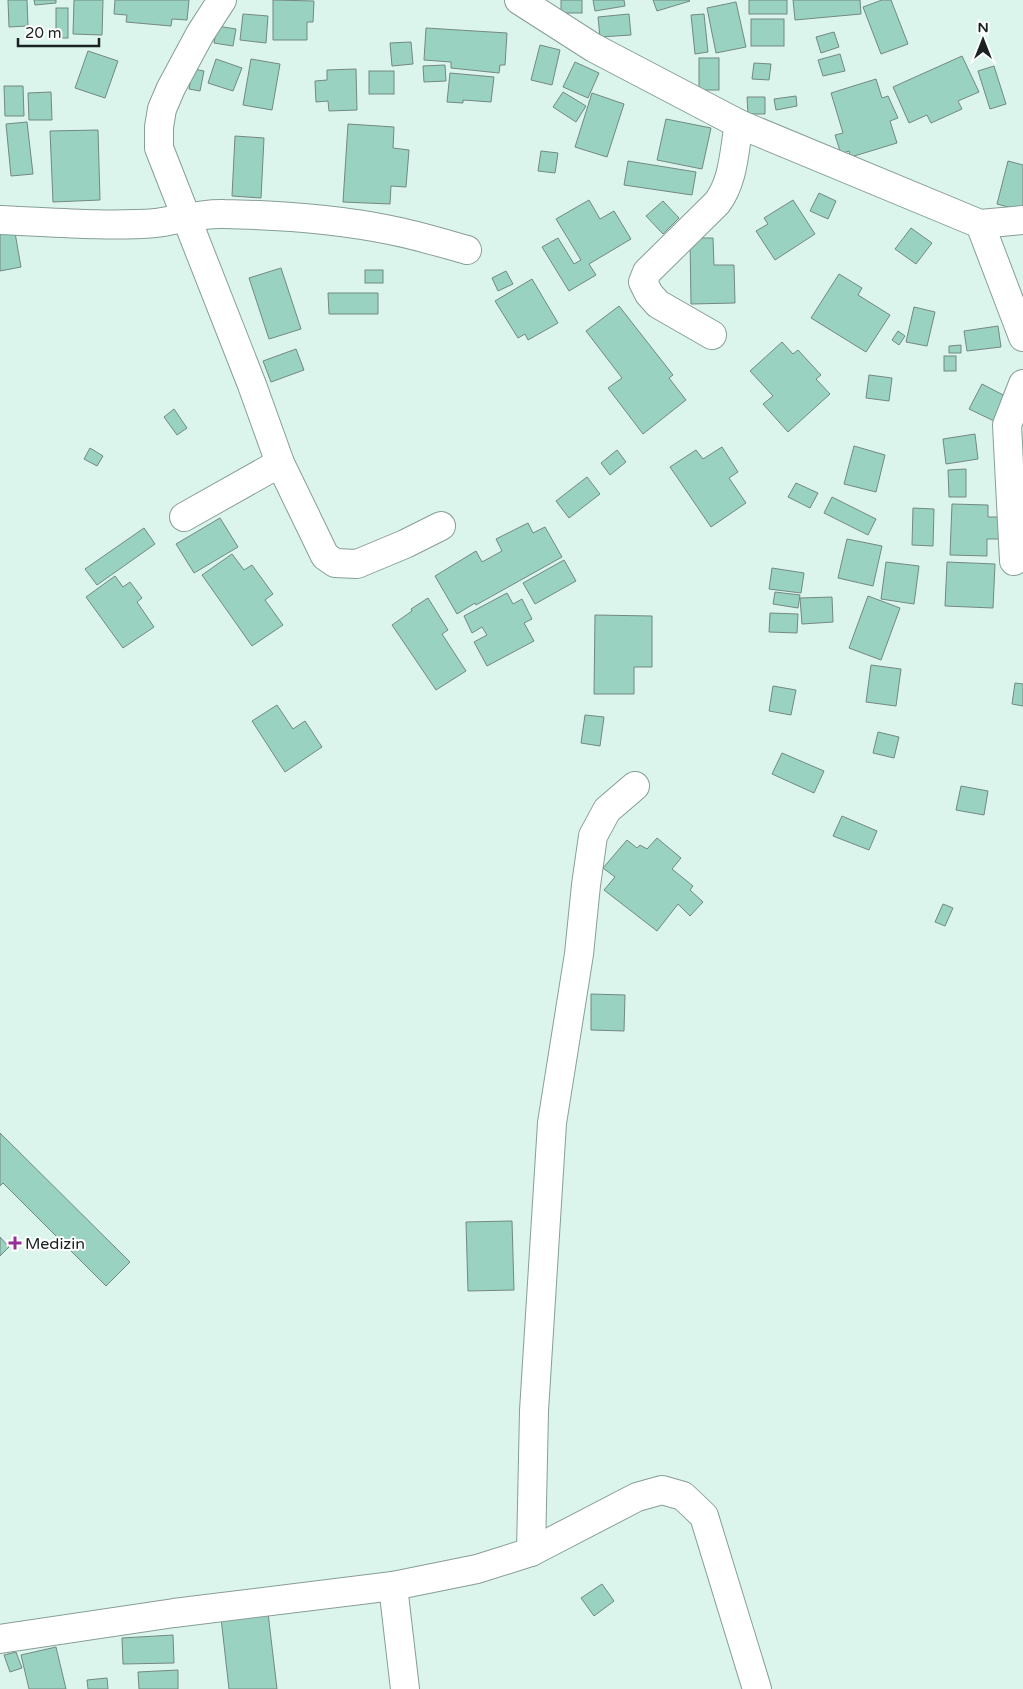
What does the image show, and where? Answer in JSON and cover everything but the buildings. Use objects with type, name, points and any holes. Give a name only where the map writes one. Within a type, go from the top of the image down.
[{"type":"street","points":[[222,0],[200,34],[162,109],[159,128],[159,148],[252,385],[280,463],[326,556],[335,563],[357,564],[405,544],[441,526]]},
{"type":"street","points":[[518,0],[594,48],[739,124],[980,224],[1023,220]]},
{"type":"street","points":[[712,335],[658,304],[649,294],[644,282],[647,272],[725,193],[739,124]]},
{"type":"street","points":[[0,220],[116,224],[156,223],[222,214],[341,222],[391,230],[467,250]]},
{"type":"street","points":[[980,224],[1023,337]]},
{"type":"street","points":[[1014,561],[1007,425],[1023,384]]},
{"type":"street","points":[[184,517],[280,463]]},
{"type":"street","points":[[531,1552],[534,1411],[552,1123],[579,954],[593,836],[607,810],[635,786]]},
{"type":"street","points":[[0,1639],[174,1613],[393,1586],[477,1569],[531,1552],[637,1497],[662,1490],[683,1496],[704,1516],[757,1689]]},
{"type":"street","points":[[393,1586],[405,1689]]},
{"type":"place","name":"Medizin","points":[[15,1243]]}]
